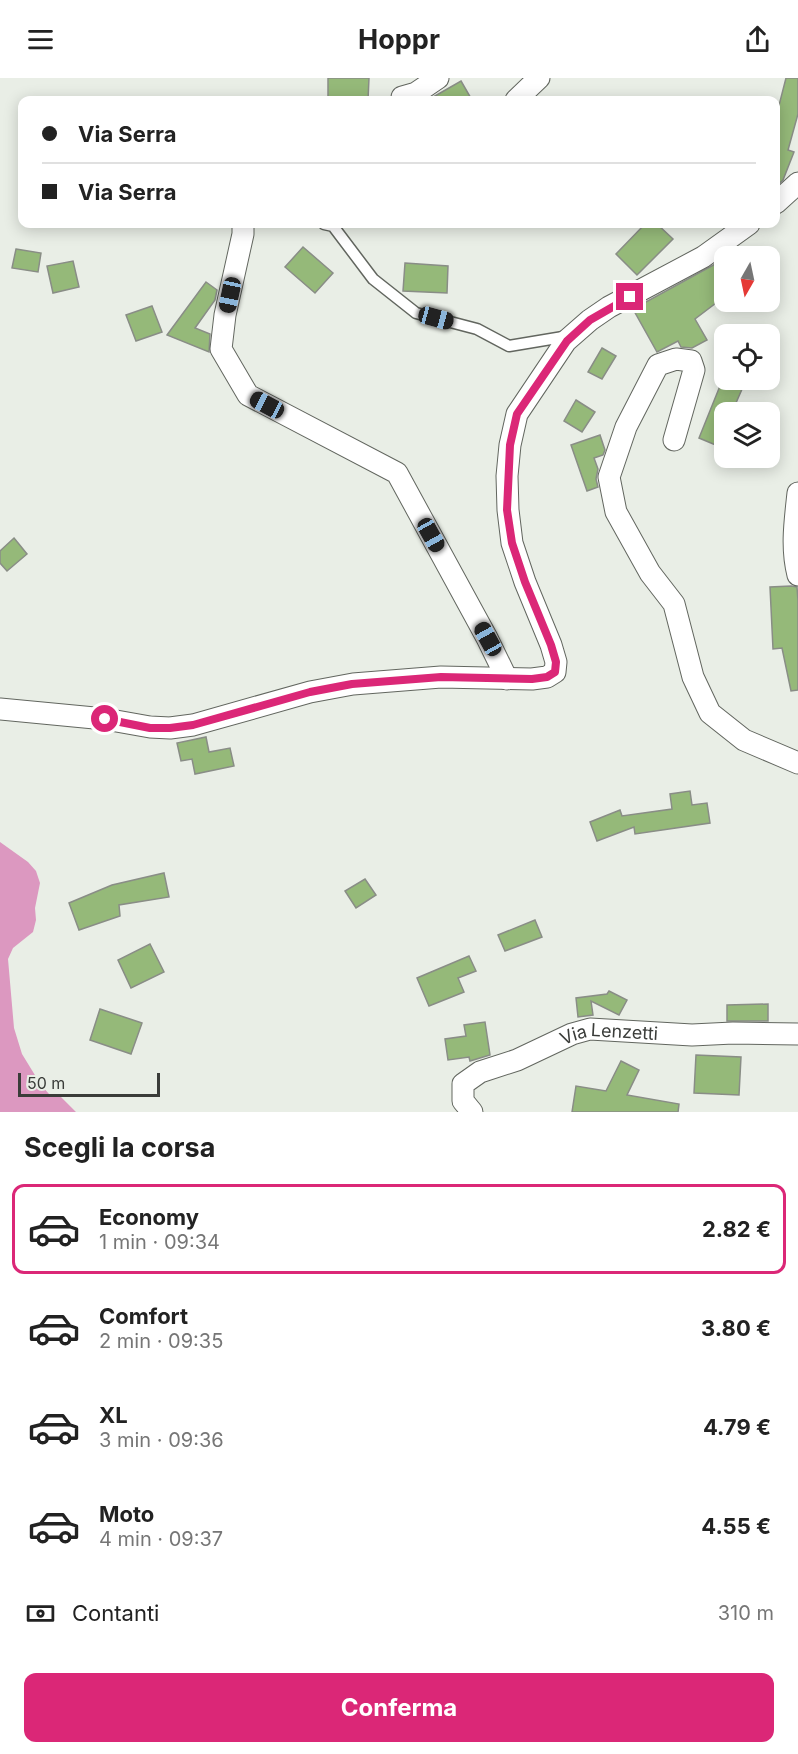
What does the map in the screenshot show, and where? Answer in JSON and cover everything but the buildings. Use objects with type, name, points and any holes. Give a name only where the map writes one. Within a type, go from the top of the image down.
[{"type":"street","points":[[406,96],[417,93],[438,78]]},
{"type":"street","points":[[510,96],[519,78]]},
{"type":"street","points":[[520,96],[539,78]]},
{"type":"street","points":[[780,199],[798,183]]},
{"type":"street","points":[[243,228],[225,315],[221,349],[248,395],[397,473],[488,639],[507,679]]},
{"type":"street","points":[[0,709],[170,728],[193,725],[310,692],[352,684],[441,677],[507,679],[547,677],[555,672],[556,662],[551,645],[512,543],[507,510],[510,445],[517,414],[567,341],[590,320],[609,307],[678,272],[744,228]]},
{"type":"street","points":[[674,440],[694,370],[691,361],[676,359],[658,365],[626,427],[609,477],[616,512],[650,573],[674,604],[693,677],[710,713],[744,740],[798,763]]},
{"type":"street","points":[[798,493],[794,531],[794,561],[798,575]]},
{"type":"street","name":"Via Lenzetti","points":[[472,1112],[463,1101],[463,1084],[480,1072],[517,1060],[572,1034],[590,1029],[692,1035],[798,1034]]},
{"type":"lane","points":[[335,228],[373,279],[416,313],[477,329],[509,346],[572,336]]},
{"type":"shaded area","points":[[0,842],[28,862],[36,871],[40,883],[33,932],[13,948],[8,959],[14,1028],[22,1054],[41,1085],[49,1094],[61,1097],[76,1112],[0,1112]]},
{"type":"route","points":[[105,719],[150,728],[170,728],[193,725],[310,692],[352,684],[441,677],[532,679],[547,677],[555,672],[556,662],[551,645],[512,543],[507,510],[510,445],[517,414],[567,341],[590,320],[630,297]]}]
